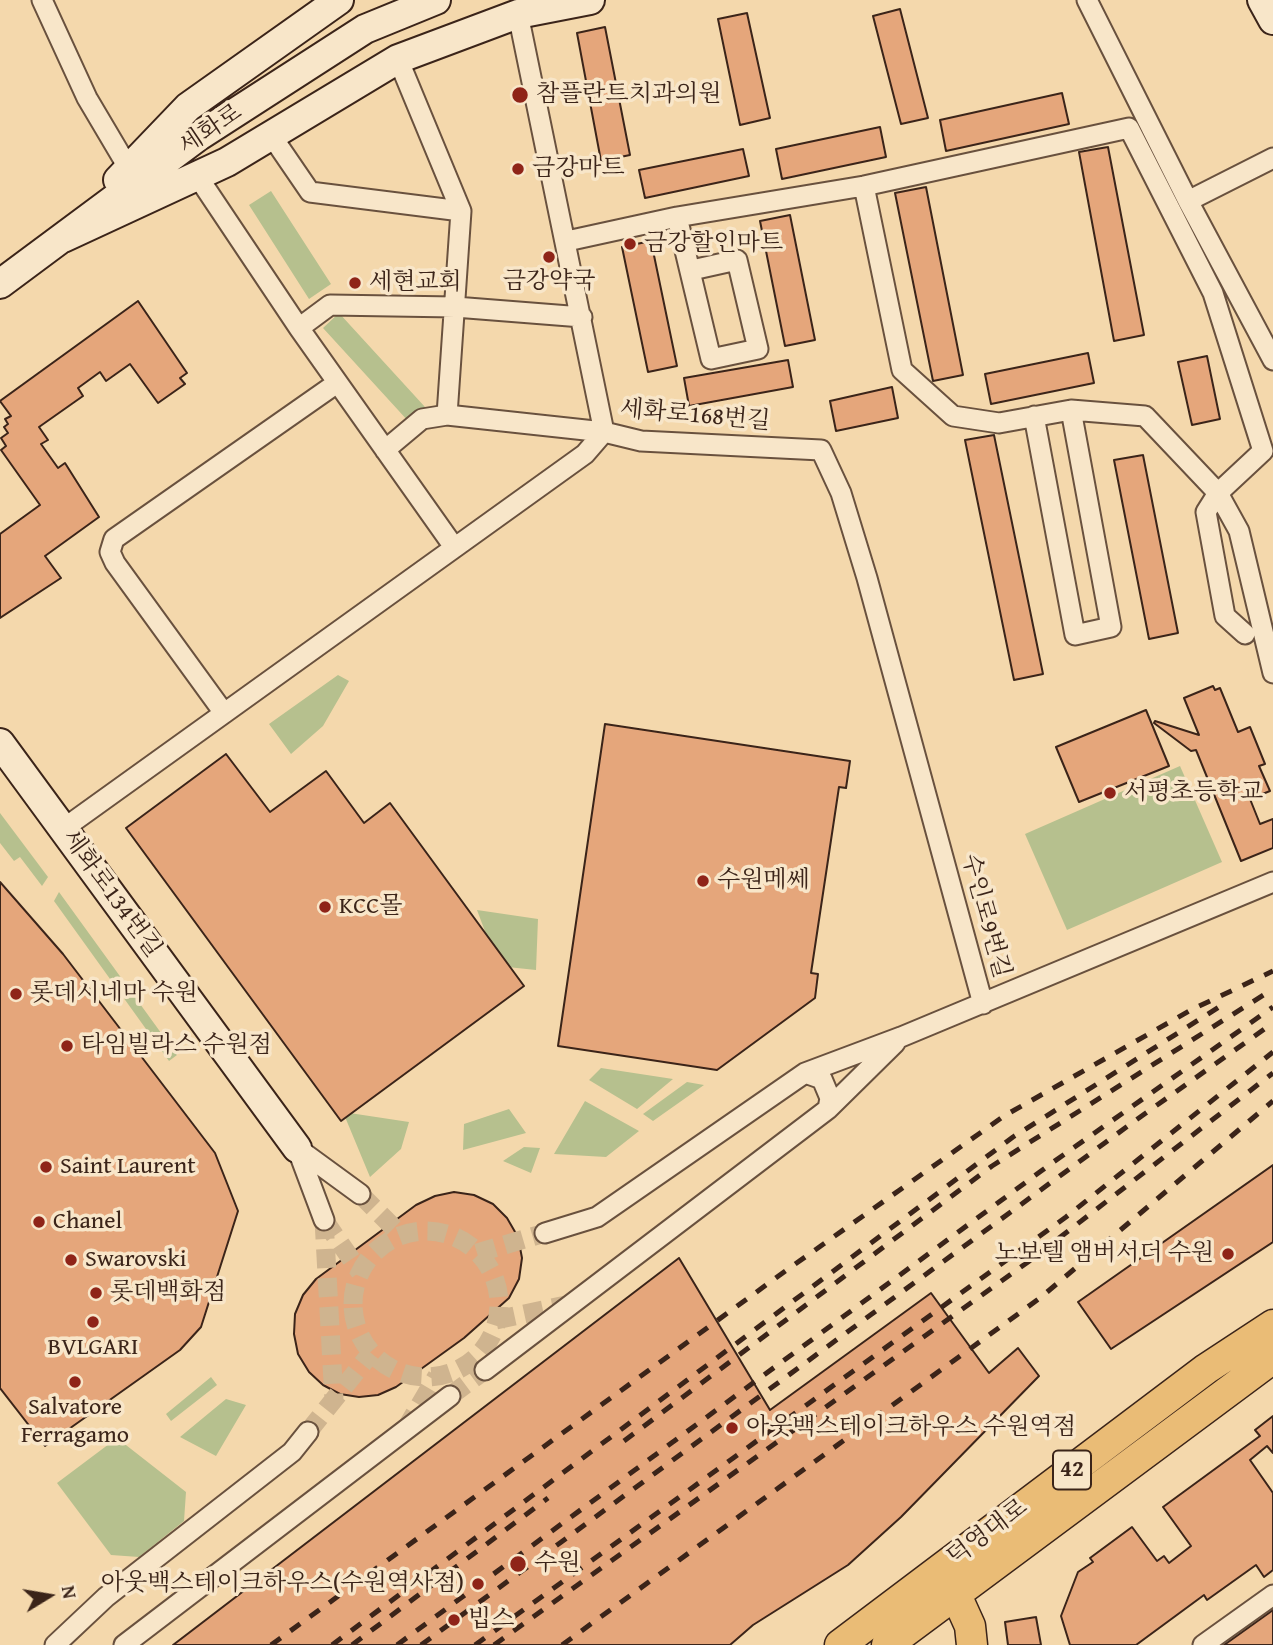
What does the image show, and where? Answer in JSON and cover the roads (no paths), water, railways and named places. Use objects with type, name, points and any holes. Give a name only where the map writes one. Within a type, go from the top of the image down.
[{"type":"main road","points":[[63,238],[188,107],[339,0]]},
{"type":"main road","name":"세화로","points":[[0,284],[199,136],[365,29],[436,0]]},
{"type":"main road","points":[[63,238],[198,177],[398,59],[518,14],[590,0]]},
{"type":"main road","points":[[1262,0],[1273,20]]},
{"type":"main road","name":"세화로134번길","points":[[0,743],[297,1148]]},
{"type":"main road","name":"덕영대로","points":[[839,1645],[1206,1369],[1273,1325]]},
{"type":"main road","name":"덕영대로","points":[[887,1645],[1260,1378],[1273,1358]]},
{"type":"main road","points":[[938,1571],[956,1595],[970,1626],[972,1645]]},
{"type":"street","points":[[42,0],[87,98],[129,169]]},
{"type":"street","points":[[1087,0],[1188,201],[1273,360]]},
{"type":"street","name":"세화로168번길","points":[[518,14],[567,241],[604,432],[641,441],[821,450],[841,493],[902,699]]},
{"type":"street","points":[[398,59],[461,211],[447,415]]},
{"type":"street","points":[[567,241],[677,217],[864,186],[1129,128],[1213,293],[1263,452],[1217,494],[1206,512],[1225,616],[1245,634]]},
{"type":"street","points":[[271,135],[310,192],[461,211]]},
{"type":"street","points":[[1188,201],[1273,158]]},
{"type":"street","points":[[198,177],[337,383],[454,547]]},
{"type":"street","points":[[864,186],[902,370],[953,416],[999,423],[1070,410],[1145,416],[1217,494],[1239,531],[1273,673]]},
{"type":"street","points":[[677,217],[692,270],[710,359],[758,349],[737,260],[692,270]]},
{"type":"street","points":[[299,328],[330,305],[454,307],[582,317]]},
{"type":"street","points":[[224,713],[115,563],[110,552],[114,539],[337,383]]},
{"type":"street","points":[[1034,415],[1075,635],[1111,627],[1070,410]]},
{"type":"street","points":[[385,450],[422,419],[447,415],[604,432]]},
{"type":"street","points":[[64,829],[584,454],[604,432]]},
{"type":"street","name":"수인로9번길","points":[[902,699],[984,1004],[1273,882]]},
{"type":"street","points":[[545,1233],[597,1217],[805,1073],[984,1004]]},
{"type":"street","points":[[485,1370],[828,1109],[901,1038]]},
{"type":"street","points":[[805,1073],[822,1079],[830,1098],[828,1109]]},
{"type":"street","points":[[297,1148],[360,1194]]},
{"type":"street","points":[[297,1148],[324,1220]]},
{"type":"street","points":[[124,1645],[450,1396]]},
{"type":"street","points":[[55,1645],[79,1621],[292,1452],[308,1432]]},
{"type":"street","points":[[1203,1645],[1273,1595]]},
{"type":"street","points":[[74,1645],[79,1621]]},
{"type":"tunnel","points":[[360,1194],[401,1235]]},
{"type":"tunnel","points":[[324,1220],[334,1400]]},
{"type":"tunnel","points":[[324,1220],[360,1272]]},
{"type":"tunnel","points":[[426,1231],[454,1237],[477,1253],[493,1276],[499,1304],[493,1332],[477,1355],[454,1371],[426,1377],[398,1371],[375,1355],[359,1332],[353,1304],[359,1276],[375,1253],[398,1237],[426,1231]]},
{"type":"tunnel","points":[[477,1253],[545,1233]]},
{"type":"tunnel","points":[[496,1320],[571,1304]]},
{"type":"tunnel","points":[[308,1432],[371,1353]]},
{"type":"tunnel","points":[[450,1396],[485,1370]]},
{"type":"tunnel","points":[[405,1430],[437,1376]]},
{"type":"railway","points":[[271,1645],[784,1272],[1004,1116],[1191,1010],[1273,971]]},
{"type":"railway","points":[[624,1441],[992,1166],[1273,989]]},
{"type":"railway","points":[[332,1645],[1013,1137],[1227,1002]]},
{"type":"railway","points":[[397,1645],[1052,1163],[1273,1007]]},
{"type":"railway","points":[[421,1645],[1136,1120],[1273,1023]]},
{"type":"railway","points":[[475,1645],[1066,1217],[1273,1052]]},
{"type":"railway","points":[[494,1645],[1028,1262],[1273,1073]]},
{"type":"railway","points":[[562,1645],[1040,1298],[1273,1101]]},
{"type":"railway","points":[[352,1645],[548,1498]]},
{"type":"place","name":"참플란트치과의원","points":[[520,95]]},
{"type":"place","name":"금강마트","points":[[518,169]]},
{"type":"place","name":"금강할인마트","points":[[630,244]]},
{"type":"place","name":"금강약국","points":[[549,257]]},
{"type":"place","name":"세현교회","points":[[355,283]]},
{"type":"place","name":"서평초등학교","points":[[1110,793]]},
{"type":"place","name":"수원메쎄","points":[[703,881]]},
{"type":"place","name":"KCC몰","points":[[325,907]]},
{"type":"place","name":"롯데시네마 수원","points":[[16,994]]},
{"type":"place","name":"타임빌라스 수원점","points":[[67,1046]]},
{"type":"place","name":"Saint Laurent","points":[[46,1167]]},
{"type":"place","name":"Chanel","points":[[39,1222]]},
{"type":"place","name":"노보텔 앰버서더 수원","points":[[1228,1254]]},
{"type":"place","name":"Swarovski","points":[[71,1260]]},
{"type":"place","name":"롯데백화점","points":[[96,1293]]},
{"type":"place","name":"BVLGARI","points":[[93,1322]]},
{"type":"place","name":"Salvatore Ferragamo","points":[[75,1382]]},
{"type":"place","name":"아웃백스테이크하우스 수원역점","points":[[732,1428]]},
{"type":"place","name":"수원","points":[[518,1564]]},
{"type":"place","name":"아웃백스테이크하우스(수원역사점)","points":[[478,1584]]},
{"type":"place","name":"빕스","points":[[454,1620]]}]
